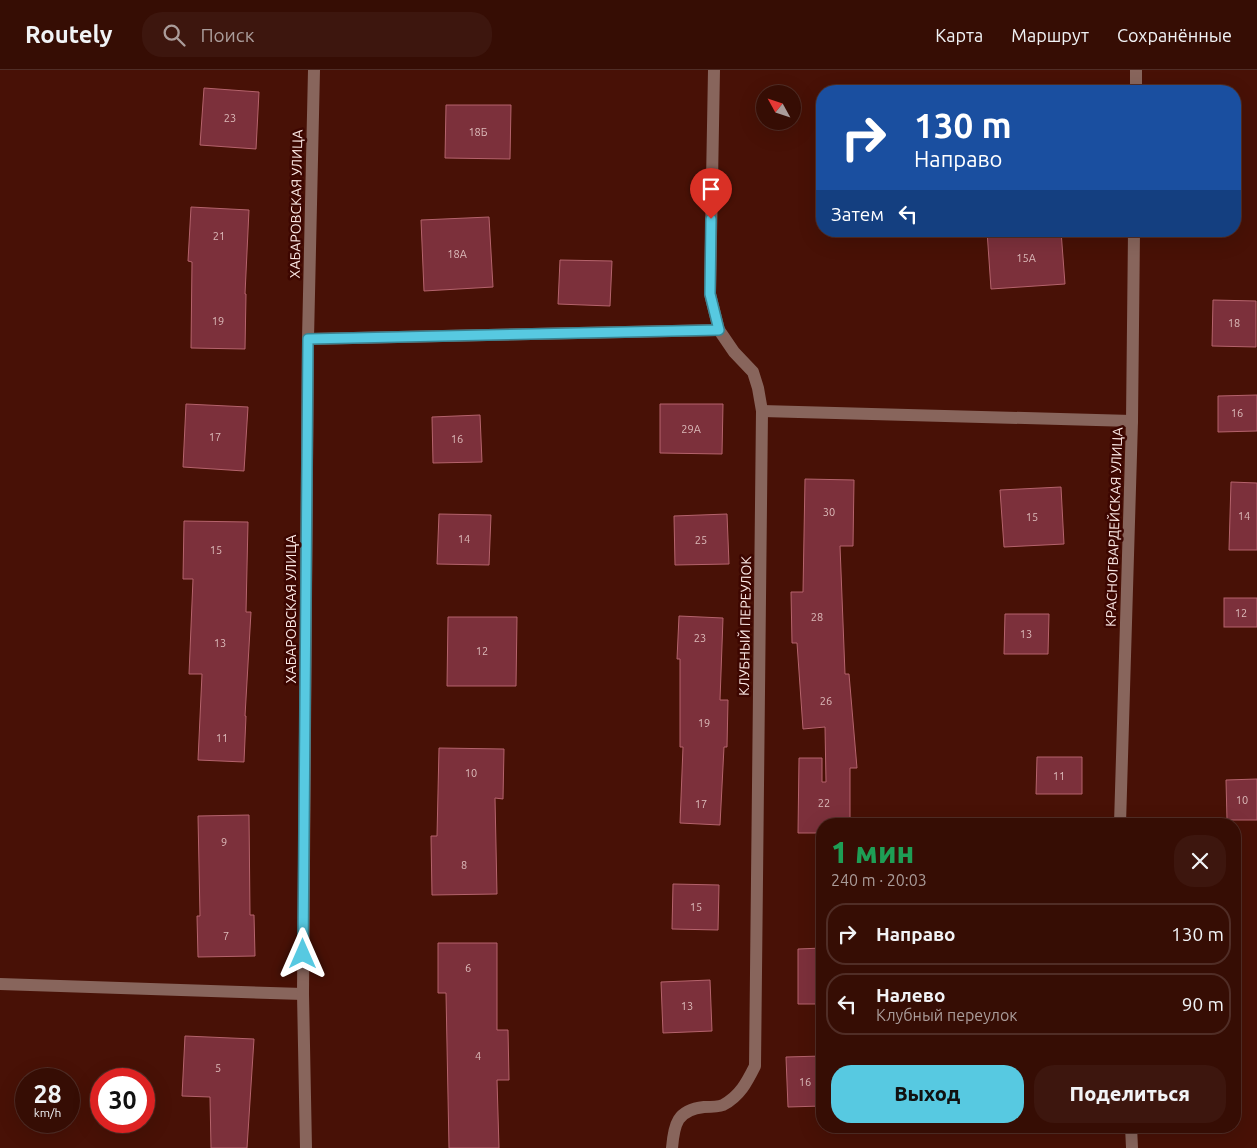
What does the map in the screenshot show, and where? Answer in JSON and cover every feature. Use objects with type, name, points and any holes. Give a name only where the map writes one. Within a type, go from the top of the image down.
[{"type":"street","name":"ХАБАРОВСКАЯ УЛИЦА","points":[[306,1148],[303,994],[308,339],[314,70]]},
{"type":"street","name":"КЛУБНЫЙ ПЕРЕУЛОК","points":[[672,1148],[673,1130],[680,1118],[691,1109],[722,1106],[740,1093],[755,1066],[762,411],[758,388],[752,372],[734,352],[719,330],[710,294],[714,70]]},
{"type":"street","points":[[1136,70],[1136,85]]},
{"type":"street","name":"КРАСНОГВАРДЕЙСКАЯ УЛИЦА","points":[[1120,818],[1132,421],[1134,237]]},
{"type":"street","points":[[308,339],[719,330]]},
{"type":"street","points":[[762,411],[1132,421]]},
{"type":"street","points":[[0,984],[303,994]]},
{"type":"street","points":[[1131,1133],[1132,1148]]},
{"type":"building","points":[[204,88],[259,92],[256,149],[200,145]]},
{"type":"building","points":[[446,105],[511,105],[510,159],[445,158]]},
{"type":"building","points":[[191,207],[249,210],[245,294],[245,349],[191,348],[192,262],[188,261]]},
{"type":"building","points":[[489,217],[493,287],[424,291],[421,220]]},
{"type":"building","points":[[987,237],[1061,237],[1065,284],[991,289]]},
{"type":"building","points":[[560,260],[612,261],[610,306],[558,304]]},
{"type":"building","points":[[1213,300],[1256,301],[1256,347],[1212,346]]},
{"type":"building","points":[[1257,395],[1257,431],[1218,432],[1218,396]]},
{"type":"building","points":[[186,404],[248,407],[244,471],[183,467]]},
{"type":"building","points":[[660,404],[723,404],[722,454],[660,453]]},
{"type":"building","points":[[480,415],[482,462],[433,463],[432,417]]},
{"type":"building","points":[[805,479],[854,480],[853,546],[840,546],[845,674],[849,674],[857,768],[850,768],[850,818],[816,818],[816,833],[798,833],[799,758],[822,758],[822,782],[826,782],[825,727],[803,729],[797,643],[792,643],[791,592],[803,592]]},
{"type":"building","points":[[1231,482],[1257,483],[1257,550],[1229,550]]},
{"type":"building","points":[[1061,487],[1064,544],[1004,547],[1000,490]]},
{"type":"building","points":[[439,514],[491,515],[489,565],[437,564]]},
{"type":"building","points":[[727,514],[729,564],[675,565],[674,516]]},
{"type":"building","points":[[184,521],[248,522],[246,612],[251,612],[244,762],[198,760],[202,674],[189,674],[193,579],[183,579]]},
{"type":"building","points":[[1224,598],[1257,598],[1257,627],[1224,627]]},
{"type":"building","points":[[1005,614],[1049,614],[1048,654],[1004,654]]},
{"type":"building","points":[[679,616],[723,618],[720,700],[728,700],[727,747],[724,747],[720,825],[680,823],[683,747],[680,747],[680,659],[677,659]]},
{"type":"building","points":[[448,617],[517,617],[516,686],[447,686]]},
{"type":"building","points":[[439,748],[504,749],[503,799],[495,798],[497,894],[432,895],[431,836],[437,836]]},
{"type":"building","points":[[1037,757],[1082,757],[1082,794],[1036,794]]},
{"type":"building","points":[[1257,779],[1257,820],[1227,818],[1226,780]]},
{"type":"building","points":[[249,815],[250,915],[254,915],[255,956],[198,957],[197,916],[200,916],[198,816]]},
{"type":"building","points":[[673,884],[719,885],[718,930],[672,929]]},
{"type":"building","points":[[438,943],[497,943],[497,1030],[508,1030],[509,1080],[497,1080],[499,1148],[449,1148],[446,993],[438,993]]},
{"type":"building","points":[[816,948],[816,1004],[798,1004],[798,949]]},
{"type":"building","points":[[710,980],[712,1031],[663,1033],[661,982]]},
{"type":"building","points":[[185,1036],[254,1039],[247,1148],[211,1148],[210,1097],[182,1096]]},
{"type":"building","points":[[816,1056],[816,1106],[788,1107],[786,1057]]},
{"type":"route","points":[[303,954],[308,339],[719,330],[710,294],[711,219]]}]
